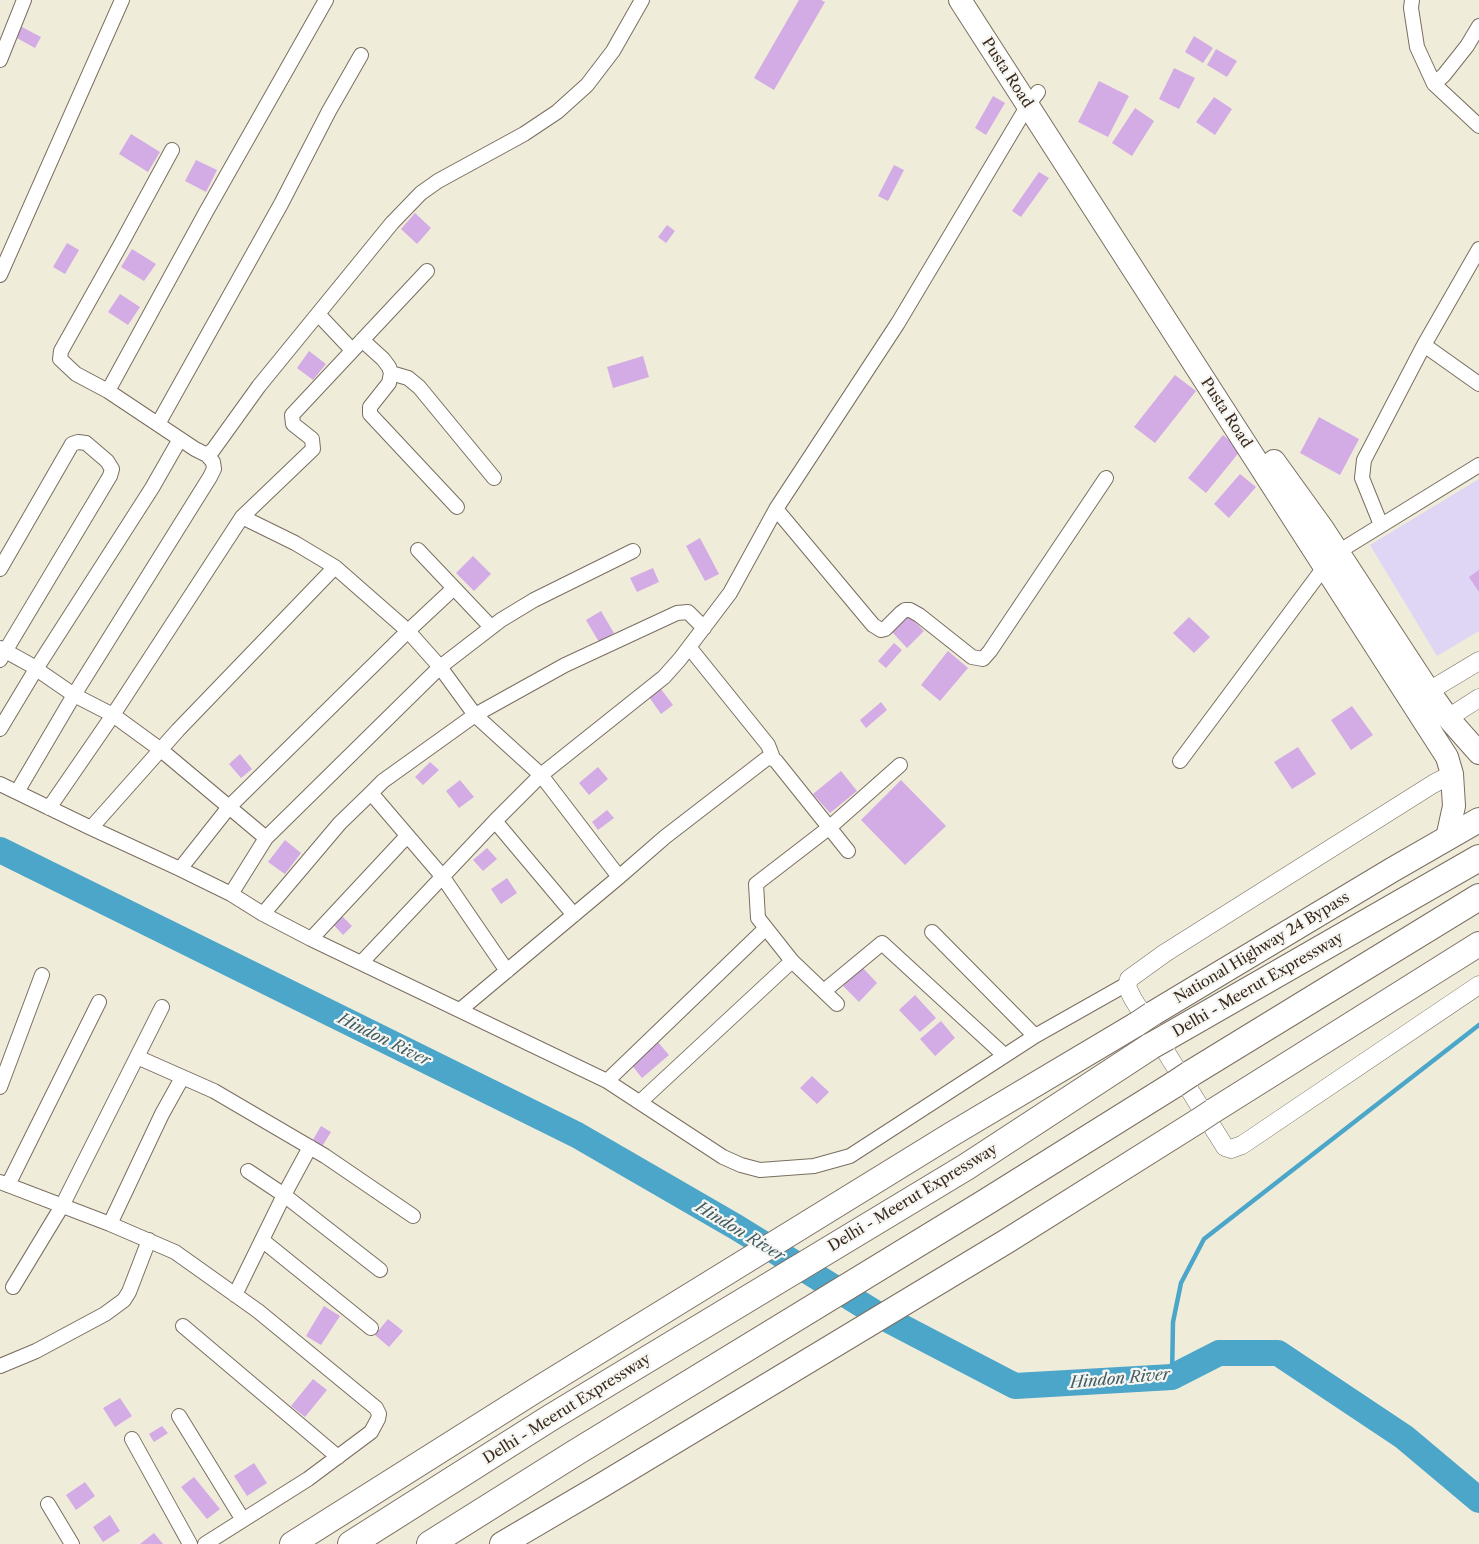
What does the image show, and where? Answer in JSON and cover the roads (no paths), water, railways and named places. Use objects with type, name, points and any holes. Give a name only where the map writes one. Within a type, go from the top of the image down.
[{"type":"highway","name":"National Highway 24 Bypass","points":[[296,1541],[533,1392],[952,1134],[1479,820]]},
{"type":"highway","name":"Delhi - Meerut Expressway","points":[[351,1544],[550,1418],[966,1167],[1159,1042],[1479,858]]},
{"type":"highway","points":[[430,1544],[1479,896]]},
{"type":"highway","points":[[502,1544],[1007,1241],[1479,944]]},
{"type":"main road","name":"Pusta Road","points":[[960,0],[1033,99],[1268,452],[1447,757],[1452,774],[1454,806],[1447,838]]},
{"type":"main road","name":"Pusta Road","points":[[977,0],[1033,99]]},
{"type":"main road","name":"Pusta Road","points":[[1331,559],[1448,718],[1479,754]]},
{"type":"street","points":[[0,60],[24,0]]},
{"type":"street","points":[[0,276],[122,0]]},
{"type":"street","points":[[108,391],[206,212],[326,0]]},
{"type":"street","points":[[208,455],[259,386],[392,223],[422,193],[438,181],[524,134],[557,112],[587,85],[613,51],[642,0]]},
{"type":"street","points":[[1412,0],[1411,8],[1417,47],[1434,84],[1479,126]]},
{"type":"street","points":[[1434,84],[1444,75],[1467,46],[1479,26]]},
{"type":"street","points":[[158,424],[281,204],[329,111],[361,55]]},
{"type":"street","points":[[361,963],[442,876],[541,775],[664,677],[704,628],[730,593],[776,509],[898,323],[1033,99]]},
{"type":"street","points":[[18,792],[74,695],[214,469],[213,462],[208,455],[201,453],[108,391],[76,374],[60,359],[61,351],[172,150]]},
{"type":"street","points":[[1381,525],[1362,478],[1364,460],[1424,345],[1479,249]]},
{"type":"street","points":[[49,808],[113,715],[242,517],[313,449],[312,439],[293,424],[292,415],[427,270]]},
{"type":"street","points":[[318,314],[352,350]]},
{"type":"street","points":[[362,340],[383,359],[391,373],[389,383],[370,407],[370,414],[457,507]]},
{"type":"street","points":[[1424,345],[1479,384]]},
{"type":"street","points":[[391,373],[408,378],[419,387],[494,478]]},
{"type":"street","points":[[0,728],[152,488],[180,439]]},
{"type":"street","points":[[0,569],[72,444],[78,442],[86,443],[107,461],[112,469],[110,476],[2,653],[36,669],[74,695],[113,715],[161,750],[266,838]]},
{"type":"street","points":[[1180,761],[1331,559],[1381,525],[1479,465]]},
{"type":"street","points":[[776,509],[873,625],[881,630],[884,629],[901,613],[910,610],[972,657],[982,659],[990,651],[1106,478]]},
{"type":"street","points":[[242,517],[295,543],[335,567],[408,631],[440,667],[475,715],[541,775],[619,877]]},
{"type":"street","points":[[418,550],[491,627]]},
{"type":"street","points":[[231,894],[266,838],[440,667],[491,627],[534,600],[633,551]]},
{"type":"street","points":[[91,828],[185,723],[335,567]]},
{"type":"street","points":[[180,869],[229,807],[454,588]]},
{"type":"street","points":[[263,914],[340,823],[383,781],[475,715],[566,665],[677,612],[688,612],[704,628]]},
{"type":"street","points":[[689,647],[768,746],[773,758],[848,851]]},
{"type":"street","points":[[1429,692],[1479,661]]},
{"type":"street","points":[[1448,718],[1479,698]]},
{"type":"street","points":[[460,1010],[672,831],[762,762],[773,758]]},
{"type":"street","points":[[837,1004],[792,961],[758,918],[756,884],[830,827],[900,765]]},
{"type":"street","points":[[0,784],[180,869],[231,894],[263,914],[311,939],[607,1081],[723,1157],[741,1165],[760,1170],[814,1166],[850,1156],[1004,1055],[1127,984],[1132,976],[1166,953],[1433,784],[1452,774]]},
{"type":"street","points":[[371,793],[442,876],[507,971]]},
{"type":"street","points":[[495,821],[574,915]]},
{"type":"street","points":[[311,939],[407,836]]},
{"type":"street","points":[[607,1081],[766,928]]},
{"type":"street","points":[[932,932],[1035,1036]]},
{"type":"street","points":[[824,991],[882,943],[1004,1055]]},
{"type":"street","points":[[640,1102],[792,961]]},
{"type":"street","points":[[0,1088],[42,976]]},
{"type":"street","points":[[1127,984],[1132,999],[1226,1148],[1231,1149],[1242,1145],[1479,985]]},
{"type":"street","points":[[99,1002],[4,1184],[110,1224],[175,1252],[273,1323],[376,1408],[379,1414],[371,1432],[308,1479],[205,1544]]},
{"type":"street","points":[[13,1287],[62,1206],[162,1007]]},
{"type":"street","points":[[137,1057],[214,1091],[310,1147],[413,1216]]},
{"type":"street","points":[[110,1224],[162,1114],[182,1078]]},
{"type":"street","points":[[235,1295],[284,1194],[310,1147]]},
{"type":"street","points":[[248,1171],[284,1194],[380,1270]]},
{"type":"street","points":[[0,1366],[36,1351],[105,1314],[124,1300],[129,1292],[149,1240]]},
{"type":"street","points":[[262,1240],[371,1328]]},
{"type":"street","points":[[183,1326],[338,1456]]},
{"type":"street","points":[[179,1416],[243,1520]]},
{"type":"street","points":[[132,1439],[190,1544]]},
{"type":"street","points":[[48,1504],[72,1544]]},
{"type":"waterway","name":"Hindon River","points":[[0,850],[577,1135],[736,1227],[877,1314],[1015,1386],[1172,1377],[1219,1353],[1278,1353],[1404,1437],[1479,1500]]},
{"type":"waterway","points":[[1172,1377],[1173,1322],[1181,1283],[1204,1239],[1479,1025]]}]
